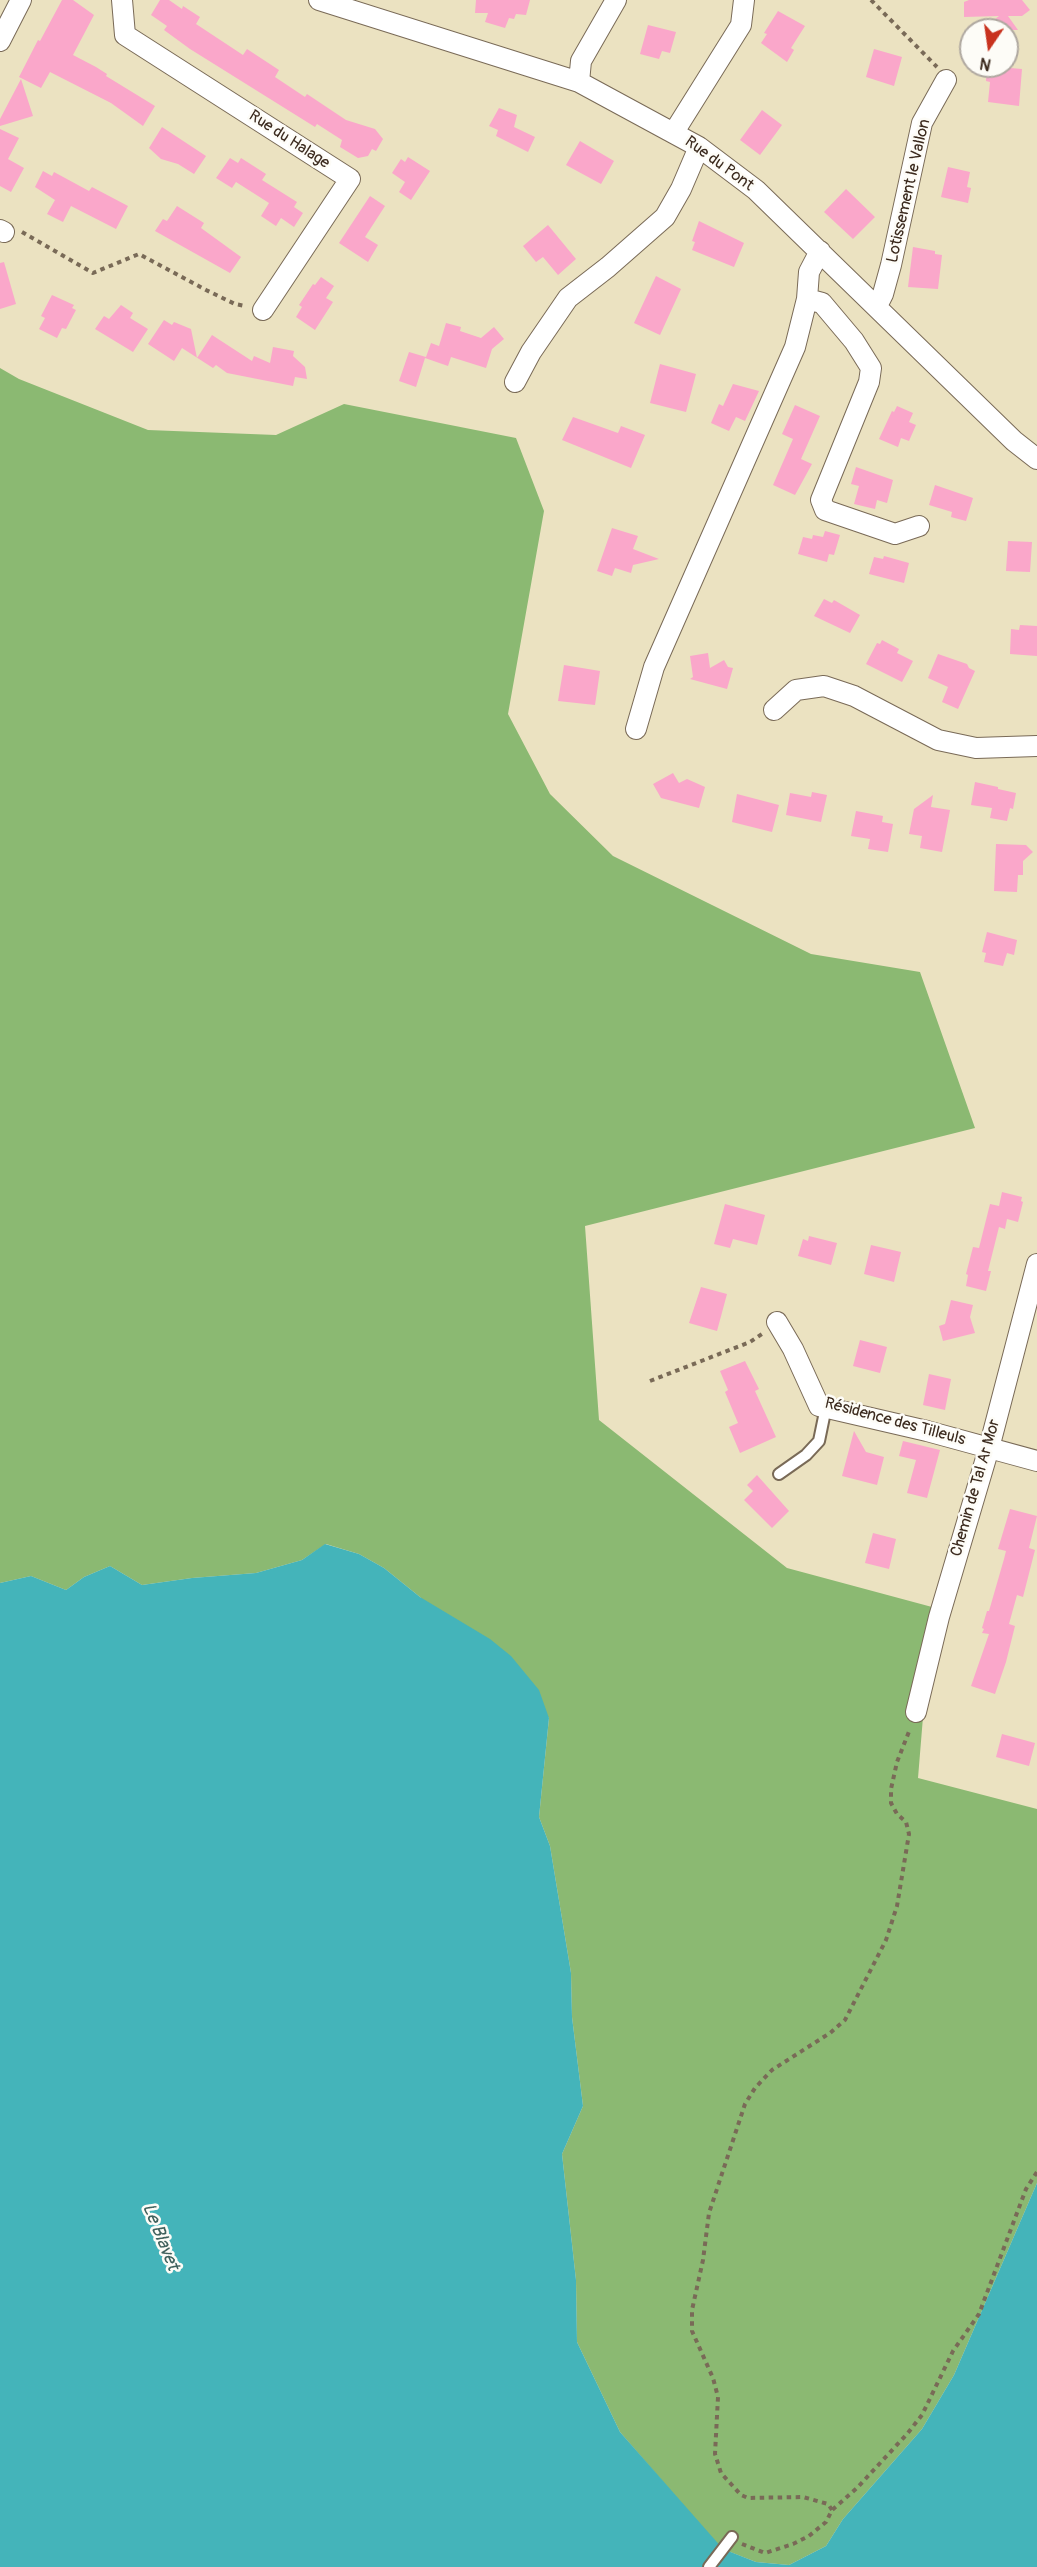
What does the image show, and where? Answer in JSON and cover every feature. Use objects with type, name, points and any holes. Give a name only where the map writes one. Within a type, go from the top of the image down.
[{"type":"street","points":[[0,41],[21,0]]},
{"type":"street","name":"Rue du Halage","points":[[122,0],[125,34],[350,179],[264,310]]},
{"type":"street","name":"Rue du Pont","points":[[319,0],[579,82],[699,147],[756,190],[1014,441],[1037,459]]},
{"type":"street","points":[[579,82],[581,62],[616,0]]},
{"type":"street","points":[[674,132],[741,25],[744,0]]},
{"type":"street","name":"Lotissement le Vallon","points":[[877,306],[883,294],[891,265],[922,123],[946,80]]},
{"type":"street","points":[[515,382],[531,352],[568,298],[608,267],[665,217],[681,189],[699,147]]},
{"type":"street","points":[[636,729],[654,667],[795,347],[807,299],[808,272],[820,251]]},
{"type":"street","points":[[807,299],[822,303],[854,341],[871,368],[869,382],[821,500],[825,510],[895,534],[919,526]]},
{"type":"street","points":[[774,710],[796,690],[824,686],[854,696],[938,740],[976,748],[1037,746]]},
{"type":"street","name":"Chemin de Tal Ar Mor","points":[[916,1712],[939,1617],[988,1448],[1037,1264]]},
{"type":"street","name":"Résidence des Tilleuls","points":[[777,1322],[793,1349],[819,1406],[1037,1461]]},
{"type":"lane","points":[[779,1474],[806,1455],[819,1441],[826,1407]]},
{"type":"lane","points":[[709,2567],[732,2538]]},
{"type":"path","points":[[871,0],[932,61],[946,80]]},
{"type":"path","points":[[2,231],[18,230],[93,273],[140,254],[235,304],[264,310]]},
{"type":"path","points":[[650,1381],[753,1341],[777,1322]]},
{"type":"path","points":[[831,2510],[828,2504],[803,2497],[748,2498],[729,2484],[721,2473],[715,2454],[717,2397],[713,2378],[692,2331],[692,2310],[703,2260],[709,2213],[745,2104],[755,2088],[772,2070],[830,2033],[845,2020],[886,1940],[899,1895],[909,1834],[906,1822],[897,1814],[891,1803],[891,1789],[897,1762],[916,1712]]},
{"type":"path","points":[[732,2538],[758,2552],[775,2551],[809,2536],[826,2522],[831,2510],[842,2503],[895,2448],[922,2415],[945,2364],[979,2314],[1026,2189],[1037,2172]]},
{"type":"green space","points":[[0,368],[19,379],[148,430],[276,435],[344,404],[516,438],[544,511],[508,714],[550,794],[613,856],[811,954],[920,972],[975,1128],[585,1226],[599,1420],[787,1568],[932,1607],[918,1778],[1037,1809],[1037,2183],[954,2375],[922,2429],[843,2519],[826,2546],[789,2565],[756,2562],[720,2548],[620,2432],[577,2342],[576,2280],[562,2154],[583,2106],[572,2017],[571,1973],[550,1846],[539,1817],[549,1718],[420,1597],[384,1568],[359,1554],[326,1544],[302,1560],[256,1573],[142,1585],[110,1566],[84,1577],[66,1590],[31,1576],[0,1583]]},
{"type":"water","name":"Le Blavet","points":[[325,1544],[359,1554],[384,1568],[420,1597],[490,1639],[511,1656],[539,1690],[549,1718],[539,1817],[550,1846],[571,1973],[572,2017],[583,2106],[562,2154],[576,2280],[577,2342],[620,2432],[723,2549],[756,2562],[789,2565],[826,2546],[843,2519],[922,2429],[954,2375],[1037,2183],[1037,2567],[0,2567],[0,1583],[31,1576],[66,1590],[84,1577],[110,1566],[142,1585],[256,1573],[302,1560]]},
{"type":"building","points":[[62,0],[73,0],[94,15],[73,55],[96,67],[107,74],[106,76],[155,106],[143,126],[111,103],[50,72],[41,88],[19,77]]},
{"type":"building","points":[[160,0],[169,0],[200,17],[196,24],[243,55],[247,49],[279,70],[275,77],[305,97],[307,94],[346,120],[375,129],[383,139],[376,151],[372,149],[368,156],[358,158],[340,147],[342,140],[317,124],[315,127],[190,49],[164,30],[167,26],[151,15]]},
{"type":"building","points":[[476,0],[530,0],[526,15],[516,14],[514,19],[509,18],[505,28],[485,22],[488,13],[475,13]]},
{"type":"building","points":[[969,0],[1022,0],[1030,10],[1022,16],[1008,16],[1009,18],[964,17],[964,2]]},
{"type":"building","points":[[778,11],[805,26],[791,48],[794,50],[787,62],[761,43],[767,34],[764,33]]},
{"type":"building","points":[[648,25],[676,32],[670,53],[662,51],[659,59],[640,54]]},
{"type":"building","points":[[874,49],[902,57],[894,86],[866,77]]},
{"type":"building","points":[[1019,69],[1022,69],[1019,106],[988,102],[990,82],[986,81],[986,78],[1019,78]]},
{"type":"building","points":[[21,79],[33,116],[0,126],[0,119]]},
{"type":"building","points":[[499,108],[517,115],[514,127],[535,137],[528,152],[496,136],[498,130],[489,126]]},
{"type":"building","points":[[762,110],[782,125],[760,155],[740,140]]},
{"type":"building","points":[[162,127],[206,156],[194,174],[178,164],[161,159],[149,148]]},
{"type":"building","points":[[0,129],[19,138],[8,159],[24,168],[11,192],[0,186]]},
{"type":"building","points":[[580,141],[614,161],[601,184],[566,165]]},
{"type":"building","points":[[408,157],[430,171],[411,200],[399,192],[405,182],[392,173],[401,159],[405,162]]},
{"type":"building","points":[[230,158],[238,163],[241,158],[266,174],[262,180],[297,202],[294,207],[303,213],[294,227],[281,218],[276,226],[261,216],[269,203],[236,182],[232,188],[216,178]]},
{"type":"building","points":[[948,167],[970,172],[967,187],[971,188],[968,203],[941,197]]},
{"type":"building","points":[[43,171],[52,176],[54,172],[89,191],[92,187],[128,206],[116,229],[71,206],[63,222],[47,214],[55,200],[35,187]]},
{"type":"building","points":[[846,189],[875,217],[853,239],[824,212]]},
{"type":"building","points":[[370,196],[385,206],[365,237],[378,245],[368,262],[339,243]]},
{"type":"building","points":[[177,206],[204,223],[201,228],[241,257],[230,273],[155,231],[163,219],[167,221]]},
{"type":"building","points":[[699,221],[744,243],[734,267],[692,250],[695,242],[692,241]]},
{"type":"building","points":[[548,225],[576,259],[558,275],[543,257],[536,262],[523,246]]},
{"type":"building","points":[[913,247],[935,251],[935,254],[942,255],[938,289],[908,287]]},
{"type":"building","points":[[4,262],[16,304],[0,309],[0,263]]},
{"type":"building","points":[[656,276],[681,289],[660,335],[634,323]]},
{"type":"building","points":[[321,277],[334,286],[326,298],[333,302],[315,330],[296,317],[302,307],[299,305],[313,284],[315,285]]},
{"type":"building","points":[[52,295],[74,305],[72,308],[76,310],[66,329],[62,328],[57,338],[39,329],[45,318],[41,316]]},
{"type":"building","points":[[121,305],[133,313],[130,318],[148,329],[133,352],[95,329],[104,316],[109,319]]},
{"type":"building","points":[[164,320],[172,325],[174,322],[191,329],[197,358],[182,348],[174,361],[148,344]]},
{"type":"building","points":[[446,323],[461,327],[460,331],[481,338],[494,327],[504,339],[492,349],[486,368],[451,357],[448,366],[425,358],[416,387],[399,381],[409,352],[426,357],[431,343],[439,346]]},
{"type":"building","points":[[212,335],[252,361],[254,356],[270,363],[273,347],[294,351],[293,356],[305,367],[307,379],[295,377],[293,386],[227,373],[216,365],[213,368],[197,358]]},
{"type":"building","points":[[660,364],[696,374],[686,412],[650,403]]},
{"type":"building","points":[[733,384],[759,391],[745,421],[736,417],[729,431],[711,423],[719,404],[723,406]]},
{"type":"building","points":[[795,405],[820,416],[801,459],[812,464],[795,495],[773,485],[793,439],[782,434]]},
{"type":"building","points":[[897,406],[913,413],[909,422],[916,425],[909,441],[901,438],[898,447],[879,439],[892,411],[894,412]]},
{"type":"building","points":[[573,417],[618,433],[621,426],[645,435],[631,468],[562,440]]},
{"type":"building","points":[[856,467],[893,480],[887,503],[877,500],[875,509],[854,504],[859,486],[851,484]]},
{"type":"building","points":[[935,485],[973,498],[966,521],[951,517],[952,512],[929,505]]},
{"type":"building","points":[[612,528],[638,536],[633,549],[659,559],[633,565],[631,573],[615,568],[612,576],[597,571]]},
{"type":"building","points":[[825,531],[840,535],[834,555],[829,554],[827,562],[798,554],[803,537],[812,539],[813,535],[823,537]]},
{"type":"building","points":[[1008,541],[1032,542],[1030,572],[1006,571]]},
{"type":"building","points":[[884,556],[909,563],[904,583],[869,574],[874,557],[883,559]]},
{"type":"building","points":[[824,599],[832,603],[834,600],[860,615],[850,633],[814,616]]},
{"type":"building","points":[[1020,625],[1037,626],[1037,656],[1010,654],[1011,629],[1019,630]]},
{"type":"building","points":[[882,640],[899,649],[897,653],[913,661],[902,682],[866,664],[877,643],[880,644]]},
{"type":"building","points":[[708,653],[710,668],[724,660],[728,667],[733,668],[727,689],[690,679],[693,677],[690,656]]},
{"type":"building","points":[[938,654],[967,664],[975,671],[958,709],[942,702],[948,687],[928,678]]},
{"type":"building","points":[[564,665],[600,671],[595,705],[558,701]]},
{"type":"building","points":[[673,773],[679,783],[687,779],[705,787],[699,808],[661,798],[653,784]]},
{"type":"building","points":[[975,782],[1016,793],[1013,809],[1010,808],[1007,821],[990,818],[992,808],[971,805]]},
{"type":"building","points":[[812,792],[827,795],[821,822],[786,815],[790,793],[811,797]]},
{"type":"building","points":[[737,794],[779,805],[772,832],[732,822]]},
{"type":"building","points":[[933,795],[931,807],[950,810],[942,852],[920,848],[922,836],[909,834],[914,809]]},
{"type":"building","points":[[856,811],[883,816],[882,822],[893,824],[888,852],[868,849],[870,839],[851,836]]},
{"type":"building","points":[[996,844],[1026,845],[1033,852],[1023,861],[1023,875],[1018,875],[1017,892],[994,891]]},
{"type":"building","points":[[987,932],[1017,940],[1014,955],[1007,953],[1003,966],[984,962],[986,953],[982,952]]},
{"type":"building","points":[[1002,1192],[1022,1197],[1018,1222],[1007,1219],[1005,1229],[999,1227],[988,1271],[991,1271],[986,1291],[966,1286],[968,1275],[966,1274],[973,1247],[979,1248],[990,1204],[999,1206]]},
{"type":"building","points":[[725,1204],[765,1215],[757,1245],[733,1239],[730,1248],[714,1244]]},
{"type":"building","points":[[809,1236],[837,1243],[831,1265],[798,1256],[803,1239],[808,1241]]},
{"type":"building","points":[[871,1245],[901,1252],[894,1282],[864,1274]]},
{"type":"building","points":[[701,1287],[727,1294],[717,1331],[689,1323]]},
{"type":"building","points":[[951,1300],[973,1305],[970,1317],[975,1333],[943,1341],[939,1326],[945,1324]]},
{"type":"building","points":[[860,1340],[887,1347],[880,1373],[853,1366]]},
{"type":"building","points":[[745,1361],[759,1389],[755,1391],[776,1437],[740,1453],[729,1427],[738,1423],[725,1392],[728,1390],[720,1371]]},
{"type":"building","points":[[929,1374],[951,1379],[945,1410],[923,1405]]},
{"type":"building","points":[[854,1431],[866,1452],[884,1457],[877,1485],[842,1476]]},
{"type":"building","points":[[903,1441],[940,1450],[927,1498],[907,1493],[916,1460],[899,1456]]},
{"type":"building","points":[[757,1475],[789,1511],[772,1528],[744,1500],[753,1491],[747,1485]]},
{"type":"building","points":[[1010,1509],[1037,1516],[1029,1548],[1035,1550],[1023,1597],[1017,1595],[1009,1624],[1015,1626],[995,1694],[971,1686],[989,1634],[982,1633],[984,1629],[982,1628],[1006,1551],[998,1549]]},
{"type":"building","points":[[873,1533],[896,1539],[889,1569],[865,1563]]},
{"type":"building","points":[[1002,1734],[1035,1743],[1029,1766],[996,1757]]}]
